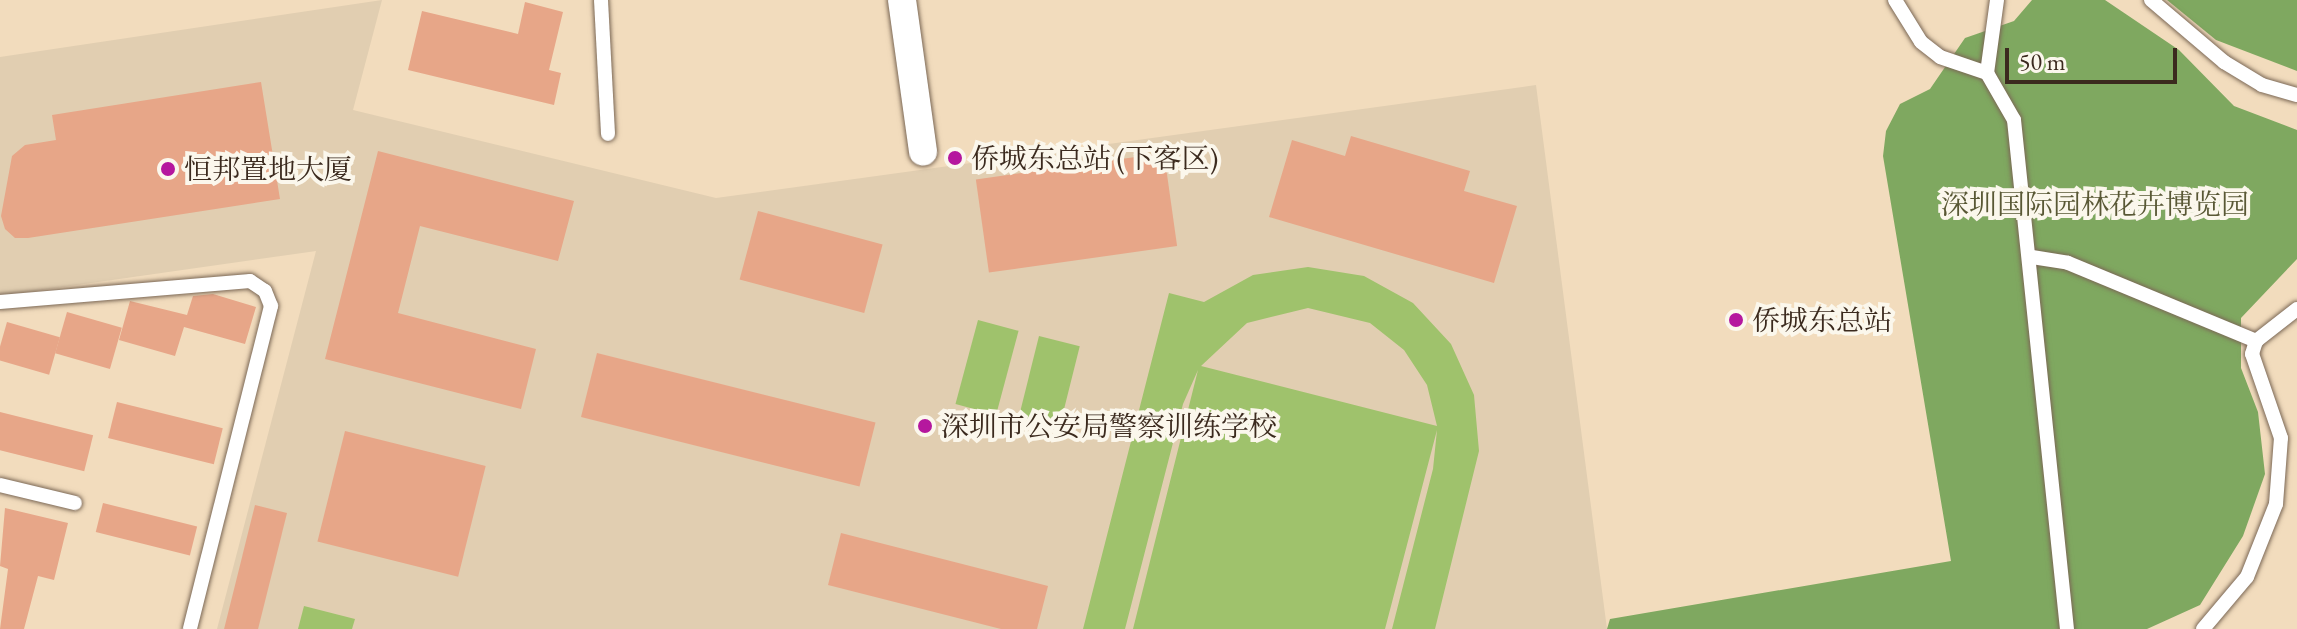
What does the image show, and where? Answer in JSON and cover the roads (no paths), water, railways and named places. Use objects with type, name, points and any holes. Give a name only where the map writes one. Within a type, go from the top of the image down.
[{"type":"street","points":[[902,0],[923,152]]},
{"type":"lane","points":[[601,0],[608,134]]},
{"type":"lane","points":[[1895,0],[1921,42],[1940,57],[1987,73]]},
{"type":"lane","points":[[1997,0],[1987,73],[2014,120],[2032,257],[2067,629]]},
{"type":"lane","points":[[2151,0],[2224,62],[2262,85],[2297,95]]},
{"type":"lane","points":[[2032,257],[2068,263],[2256,341]]},
{"type":"lane","points":[[0,302],[250,281],[265,291],[271,306],[190,629]]},
{"type":"lane","points":[[2203,629],[2247,577],[2280,480],[2281,438],[2253,369],[2256,341],[2297,309]]},
{"type":"lane","points":[[0,485],[75,503]]},
{"type":"place","name":"侨城东总站 (下客区)","points":[[955,158]]},
{"type":"place","name":"恒邦置地大厦","points":[[168,169]]},
{"type":"place","name":"侨城东总站","points":[[1736,320]]},
{"type":"place","name":"深圳市公安局警察训练学校","points":[[925,426]]},
{"type":"park label","name":"深圳国际园林花卉博览园","points":[[2095,204]]}]
